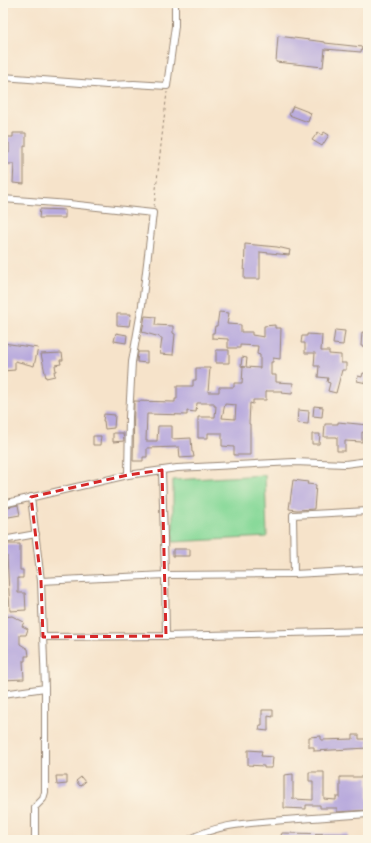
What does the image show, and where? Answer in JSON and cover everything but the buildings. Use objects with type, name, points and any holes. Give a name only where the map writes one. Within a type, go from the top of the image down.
[{"type":"street","points":[[3,77],[107,85],[134,84],[167,86],[175,26],[175,3]]},
{"type":"street","points":[[3,199],[154,213],[142,305],[132,362],[128,417],[128,475]]},
{"type":"street","points":[[3,504],[128,475],[177,468],[294,462],[346,464],[368,461]]},
{"type":"street","points":[[162,470],[166,636]]},
{"type":"street","points":[[31,497],[41,581],[45,688],[45,792],[43,799],[35,807],[35,840]]},
{"type":"street","points":[[294,574],[293,515],[368,511]]},
{"type":"street","points":[[3,540],[36,534]]},
{"type":"street","points":[[41,581],[165,575],[294,574],[368,570]]},
{"type":"street","points":[[43,637],[166,636],[368,631]]},
{"type":"street","points":[[3,694],[45,688]]},
{"type":"street","points":[[189,840],[196,836],[221,828],[249,823],[368,814]]},
{"type":"path","points":[[154,213],[167,86]]},
{"type":"highlighted area","points":[[162,470],[166,636],[43,637],[41,581],[31,497],[128,475]]},
{"type":"green space","points":[[265,475],[267,537],[173,542],[173,480]]}]
